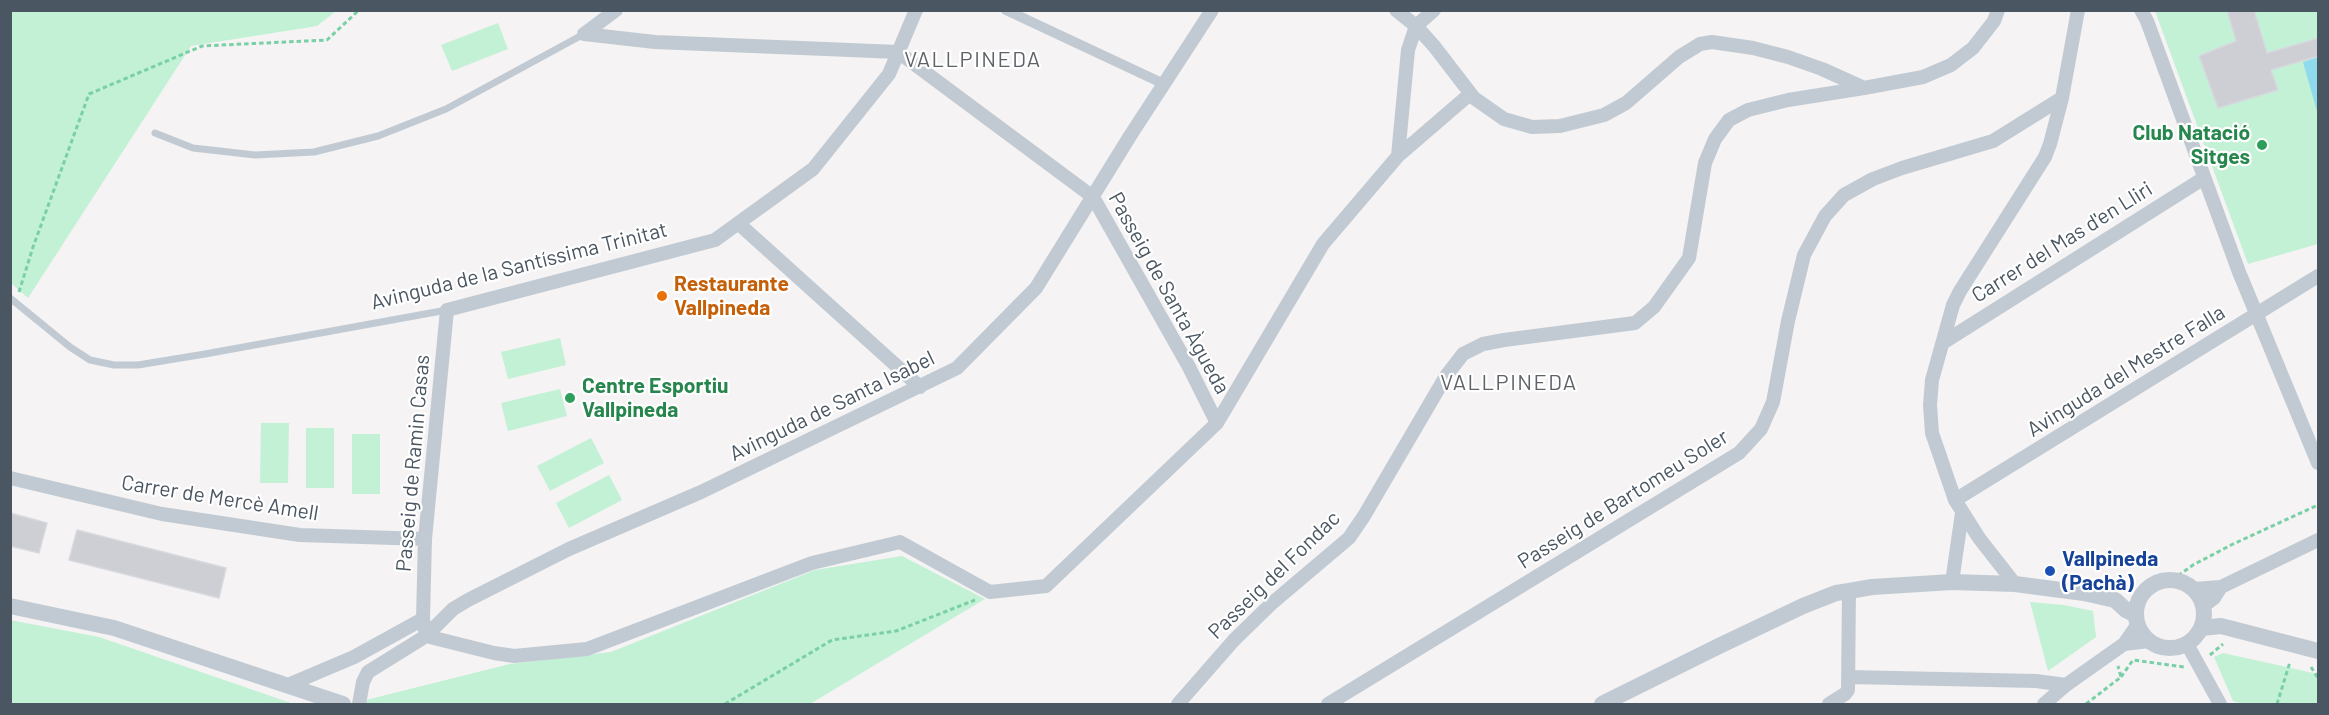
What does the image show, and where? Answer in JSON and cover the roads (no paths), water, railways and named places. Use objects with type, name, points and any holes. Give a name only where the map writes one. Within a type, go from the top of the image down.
[{"type":"street","points":[[584,34],[616,10]]},
{"type":"street","name":"Avinguda de la Santíssima Trinitat","points":[[447,310],[715,240],[813,169],[889,74],[916,10]]},
{"type":"street","points":[[1006,10],[1164,84]]},
{"type":"street","name":"Avinguda de Santa Isabel","points":[[359,705],[363,682],[368,672],[426,636],[453,609],[569,549],[702,492],[957,368],[1036,288],[1212,10]]},
{"type":"street","points":[[1396,10],[1416,26],[1470,94],[1488,110],[1504,119],[1532,127],[1579,123],[1604,115],[1626,103],[1679,57],[1700,44],[1712,42],[1753,48],[1788,57],[1864,88]]},
{"type":"street","points":[[1398,156],[1408,50],[1416,26],[1434,10]]},
{"type":"street","name":"Passeig del Fondac","points":[[1178,705],[1234,640],[1271,604],[1348,538],[1364,516],[1446,376],[1462,354],[1483,345],[1504,340],[1635,323],[1654,307],[1689,258],[1705,163],[1715,139],[1729,120],[1748,110],[1788,100],[1923,77],[1951,65],[1978,42],[1994,21],[1998,10]]},
{"type":"street","points":[[2015,584],[1962,513],[1955,500],[1932,433],[1932,380],[1953,305],[1960,291],[2045,157],[2062,98],[2078,10]]},
{"type":"street","points":[[2141,10],[2256,316],[2319,463]]},
{"type":"street","points":[[584,34],[666,42],[898,52]]},
{"type":"street","name":"Passeig de Santa Àgueda","points":[[898,52],[1092,197],[1189,367],[1217,423]]},
{"type":"street","points":[[426,636],[514,656],[587,649],[812,562],[900,542],[990,592],[1046,586],[1217,423],[1323,244],[1398,156],[1470,94]]},
{"type":"street","name":"Passeig de Bartomeu Soler","points":[[1328,705],[1739,453],[1761,429],[1773,402],[1788,321],[1804,255],[1826,216],[1844,195],[1873,179],[1902,168],[1994,141],[2062,98]]},
{"type":"street","name":"Carrer del Mas d'en Lliri","points":[[1944,342],[2204,178]]},
{"type":"street","points":[[738,223],[920,387]]},
{"type":"street","name":"Avinguda del Mestre Falla","points":[[1955,500],[2319,276]]},
{"type":"street","name":"Passeig de Ramin Casas","points":[[426,636],[423,619],[425,539],[447,310]]},
{"type":"street","name":"Carrer de Mercè Amell","points":[[10,478],[162,514],[231,525],[300,535],[425,539]]},
{"type":"street","points":[[1952,582],[1962,513]]},
{"type":"street","points":[[2043,705],[2066,685],[2119,647],[2137,620],[2142,596],[2150,587],[2172,580],[2194,589],[2221,588],[2319,540]]},
{"type":"street","points":[[1602,705],[1793,611],[1836,593],[1872,587],[1952,582],[2015,584],[2084,593],[2115,600],[2137,620],[2149,641],[2170,648],[2187,644],[2194,639],[2203,616],[2221,588]]},
{"type":"street","points":[[2194,589],[2203,616],[2221,626],[2319,651]]},
{"type":"street","points":[[1829,705],[1848,690],[1849,591]]},
{"type":"street","points":[[2115,600],[2121,596],[2142,596]]},
{"type":"street","points":[[10,606],[114,628],[343,705]]},
{"type":"street","points":[[288,685],[354,657],[423,619]]},
{"type":"street","points":[[2119,647],[2149,641]]},
{"type":"street","points":[[2187,644],[2220,705]]},
{"type":"street","points":[[1848,677],[2036,681],[2066,685]]},
{"type":"lane","points":[[155,133],[193,148],[255,155],[314,152],[378,136],[446,109],[584,34]]},
{"type":"lane","name":"Avinguda de la Santíssima Trinitat","points":[[13,300],[70,347],[90,360],[114,365],[138,365],[447,310]]},
{"type":"water","points":[[2318,57],[2318,115],[2303,62]]},
{"type":"place","name":"Club Natació Sitges","points":[[2262,145]]},
{"type":"place","name":"Restaurante Vallpineda","points":[[662,296]]},
{"type":"place","name":"Centre Esportiu Vallpineda","points":[[570,398]]},
{"type":"place","name":"Vallpineda (Pachà)","points":[[2050,571]]},
{"type":"district","name":"VALLPINEDA","points":[[973,60]]},
{"type":"district","name":"VALLPINEDA","points":[[1509,383]]}]
